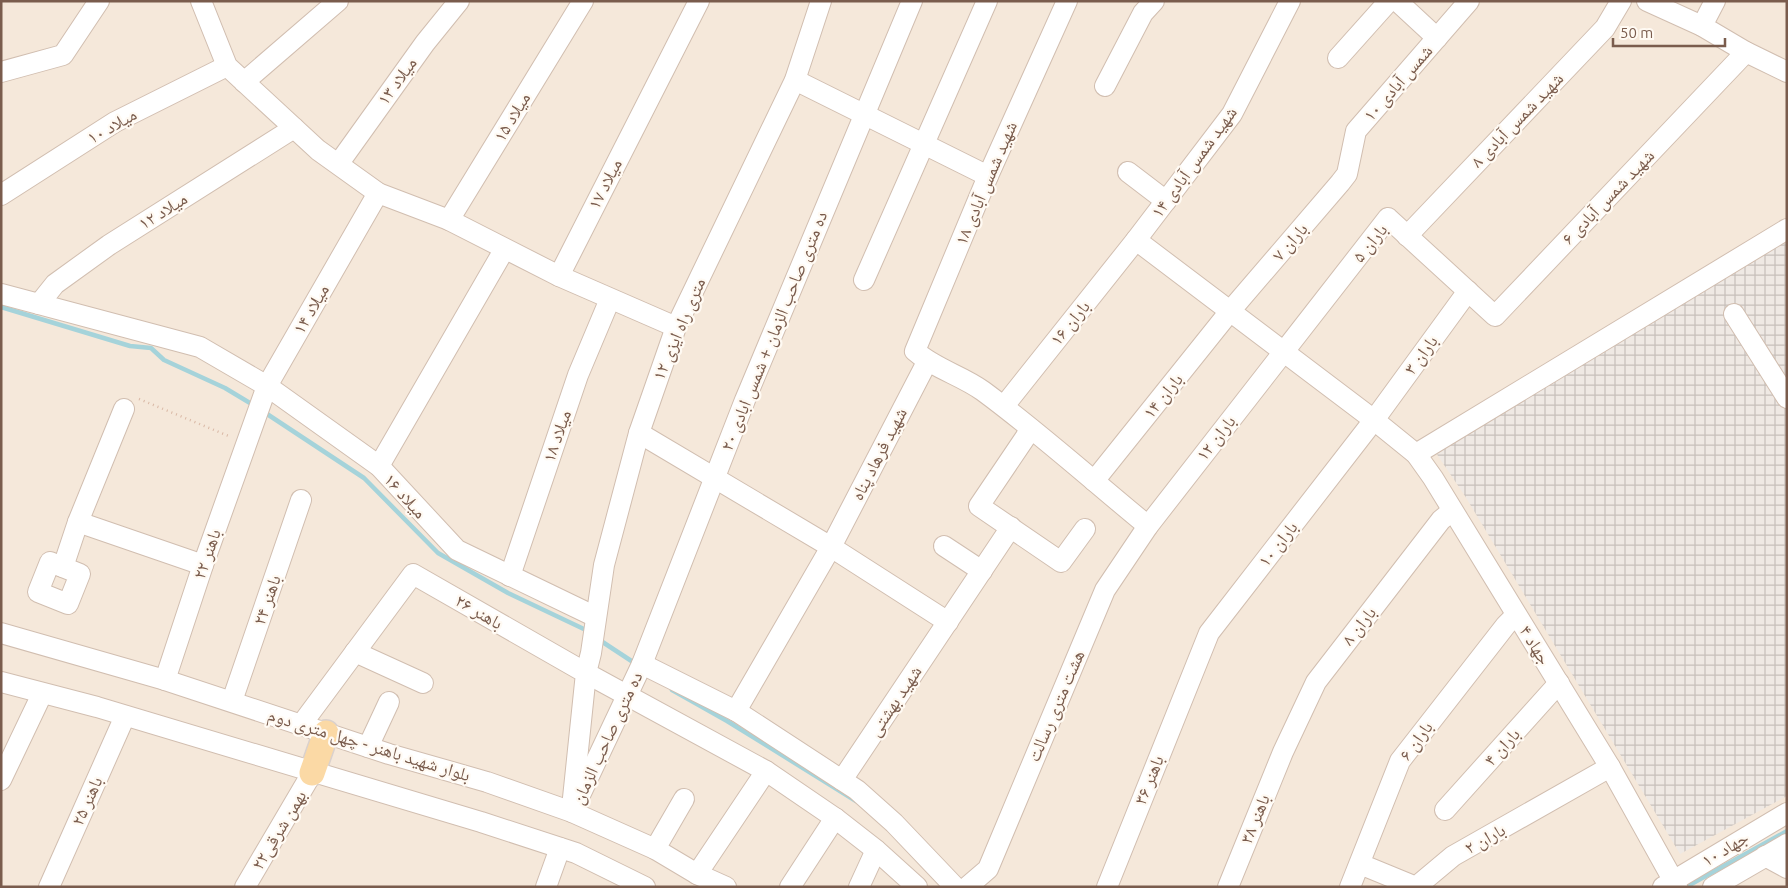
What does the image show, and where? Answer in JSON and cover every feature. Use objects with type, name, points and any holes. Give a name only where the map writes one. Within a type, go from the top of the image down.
[{"type":"main road","points":[[312,773],[326,733]]},
{"type":"street","points":[[1,72],[63,55],[99,1]]},
{"type":"street","points":[[200,1],[227,66],[318,150],[339,163],[378,193],[449,220],[504,250],[559,276],[676,327]]},
{"type":"street","points":[[244,82],[338,1]]},
{"type":"street","name":"میلاد ۱۳","points":[[339,163],[424,43],[459,1]]},
{"type":"street","name":"میلاد ۱۷","points":[[559,276],[699,1]]},
{"type":"street","name":"۱۲ متری راه ایزی","points":[[586,673],[592,652],[604,565],[639,433],[676,327],[795,80],[821,1]]},
{"type":"street","name":"ده متری صاحب الزمان + شمس ابادی ۲۰","points":[[642,664],[714,476],[912,1]]},
{"type":"street","points":[[864,280],[987,1]]},
{"type":"street","name":"شهید شمس آبادی ۱۸","points":[[927,362],[915,351],[988,176],[1067,1]]},
{"type":"street","points":[[1105,86],[1143,13],[1154,1]]},
{"type":"street","name":"شهید شمس آبادی ۱۴","points":[[1136,240],[1232,114],[1290,1]]},
{"type":"street","points":[[1338,58],[1389,1]]},
{"type":"street","points":[[1397,1],[1437,38]]},
{"type":"street","name":"شمس آبادی ۱۰","points":[[1347,174],[1356,131],[1469,1]]},
{"type":"street","name":"شهید شمس آبادی ۸","points":[[1407,236],[1605,28],[1621,1]]},
{"type":"street","points":[[1647,1],[1702,26],[1746,52],[1787,72]]},
{"type":"street","points":[[1702,26],[1715,1]]},
{"type":"street","name":"میلاد ۱۵","points":[[449,220],[579,7]]},
{"type":"street","name":"شهید شمس آبادی ۶","points":[[1468,291],[1495,316],[1746,52]]},
{"type":"street","name":"میلاد ۱۰","points":[[1,195],[115,122],[227,66]]},
{"type":"street","points":[[795,80],[988,176]]},
{"type":"street","name":"میلاد ۱۲","points":[[39,304],[55,284],[109,245],[294,128]]},
{"type":"street","points":[[1128,172],[1166,201]]},
{"type":"street","name":"باران ۷","points":[[1232,310],[1347,174]]},
{"type":"street","name":"میلاد ۱۴","points":[[248,436],[267,386],[378,193]]},
{"type":"street","name":"باران ۵","points":[[1285,351],[1388,218],[1468,291]]},
{"type":"street","points":[[1416,454],[1787,229]]},
{"type":"street","name":"جهاد ۴","points":[[1136,240],[1232,310],[1416,454],[1433,478],[1610,768],[1672,885]]},
{"type":"street","name":"باران ۱۶","points":[[1004,406],[1136,240]]},
{"type":"street","name":"میلاد ۱۶","points":[[504,250],[379,466],[457,550],[596,621]]},
{"type":"street","name":"باران ۳","points":[[1374,420],[1468,291]]},
{"type":"street","points":[[1,294],[200,347],[267,386],[379,466]]},
{"type":"street","name":"میلاد ۱۸","points":[[510,576],[578,375],[610,299]]},
{"type":"street","name":"باران ۱۴","points":[[1094,481],[1232,310]]},
{"type":"street","points":[[1734,314],[1787,398]]},
{"type":"street","name":"باران ۱۲","points":[[1148,526],[1285,351]]},
{"type":"street","points":[[927,362],[966,378],[1004,406],[1148,526]]},
{"type":"street","name":"شهید فرهاد پناه","points":[[736,711],[831,547],[927,362]]},
{"type":"street","points":[[63,566],[78,522],[124,409]]},
{"type":"street","name":"باران ۱۰","points":[[1191,674],[1209,633],[1374,420]]},
{"type":"street","points":[[1032,429],[980,506],[1061,562],[1085,529]]},
{"type":"street","points":[[639,433],[831,547],[948,622]]},
{"type":"street","name":"باهنر ۲۲","points":[[165,680],[248,436]]},
{"type":"street","name":"باهنر ۲۴","points":[[232,701],[301,500]]},
{"type":"street","name":"باران ۸","points":[[1282,752],[1316,682],[1441,520],[1452,511]]},
{"type":"street","points":[[78,522],[203,565]]},
{"type":"street","name":"هشت متری رسالت","points":[[967,887],[988,869],[1104,590],[1148,526]]},
{"type":"street","name":"شهید بهشتی","points":[[842,780],[1011,527]]},
{"type":"street","points":[[944,546],[982,571]]},
{"type":"street","name":"باهنر ۲۶","points":[[301,725],[413,574],[586,673]]},
{"type":"street","name":"باران ۶","points":[[1350,887],[1400,761],[1506,625],[1516,615]]},
{"type":"street","name":"بلوار شهید باهنر - چهل متری دوم","points":[[1,633],[165,680],[368,748],[487,782],[572,812],[655,849],[698,874],[726,887]]},
{"type":"street","points":[[355,652],[423,683]]},
{"type":"street","points":[[642,664],[736,711],[858,790],[894,823],[955,887]]},
{"type":"street","name":"ده متری صاحب الزمان","points":[[572,812],[642,664]]},
{"type":"street","points":[[572,812],[586,673],[766,771],[835,818],[876,850],[917,887]]},
{"type":"street","name":"باهنر ۳۶","points":[[1106,887],[1191,674]]},
{"type":"street","points":[[1,682],[125,716],[481,822],[576,854],[632,884]]},
{"type":"street","name":"باران ۴","points":[[1445,810],[1559,683]]},
{"type":"street","points":[[1,780],[42,694]]},
{"type":"street","points":[[368,748],[389,702]]},
{"type":"street","name":"باهنر ۲۵","points":[[49,887],[125,716]]},
{"type":"street","name":"باهنر ۳۸","points":[[1228,887],[1282,752]]},
{"type":"street","name":"باران ۲","points":[[1360,864],[1416,887],[1453,856],[1610,768]]},
{"type":"street","points":[[698,874],[766,771]]},
{"type":"street","name":"۲۲بهمن شرقی","points":[[245,887],[312,773]]},
{"type":"street","points":[[655,849],[684,799]]},
{"type":"street","name":"جهاد ۱۰","points":[[1672,885],[1787,813]]},
{"type":"street","points":[[790,887],[835,818]]},
{"type":"street","points":[[1713,887],[1787,844]]},
{"type":"street","points":[[546,887],[560,848]]},
{"type":"street","points":[[859,887],[876,850]]},
{"type":"street","points":[[1765,856],[1787,868]]},
{"type":"path","points":[[124,409],[138,398],[248,436]]},
{"type":"shaded area","points":[[1,1],[1787,1],[1787,887],[1,887]]},
{"type":"shaded area","points":[[1787,238],[1787,796],[1680,854],[1465,496],[1436,453]]},
{"type":"waterway","points":[[1,307],[130,346],[151,348],[164,360],[225,388],[255,406]]},
{"type":"waterway","points":[[264,412],[364,478],[438,553],[508,593],[588,631]]},
{"type":"waterway","points":[[598,639],[636,664]]},
{"type":"waterway","points":[[672,690],[727,721],[856,801]]},
{"type":"waterway","points":[[1686,887],[1787,831]]}]
